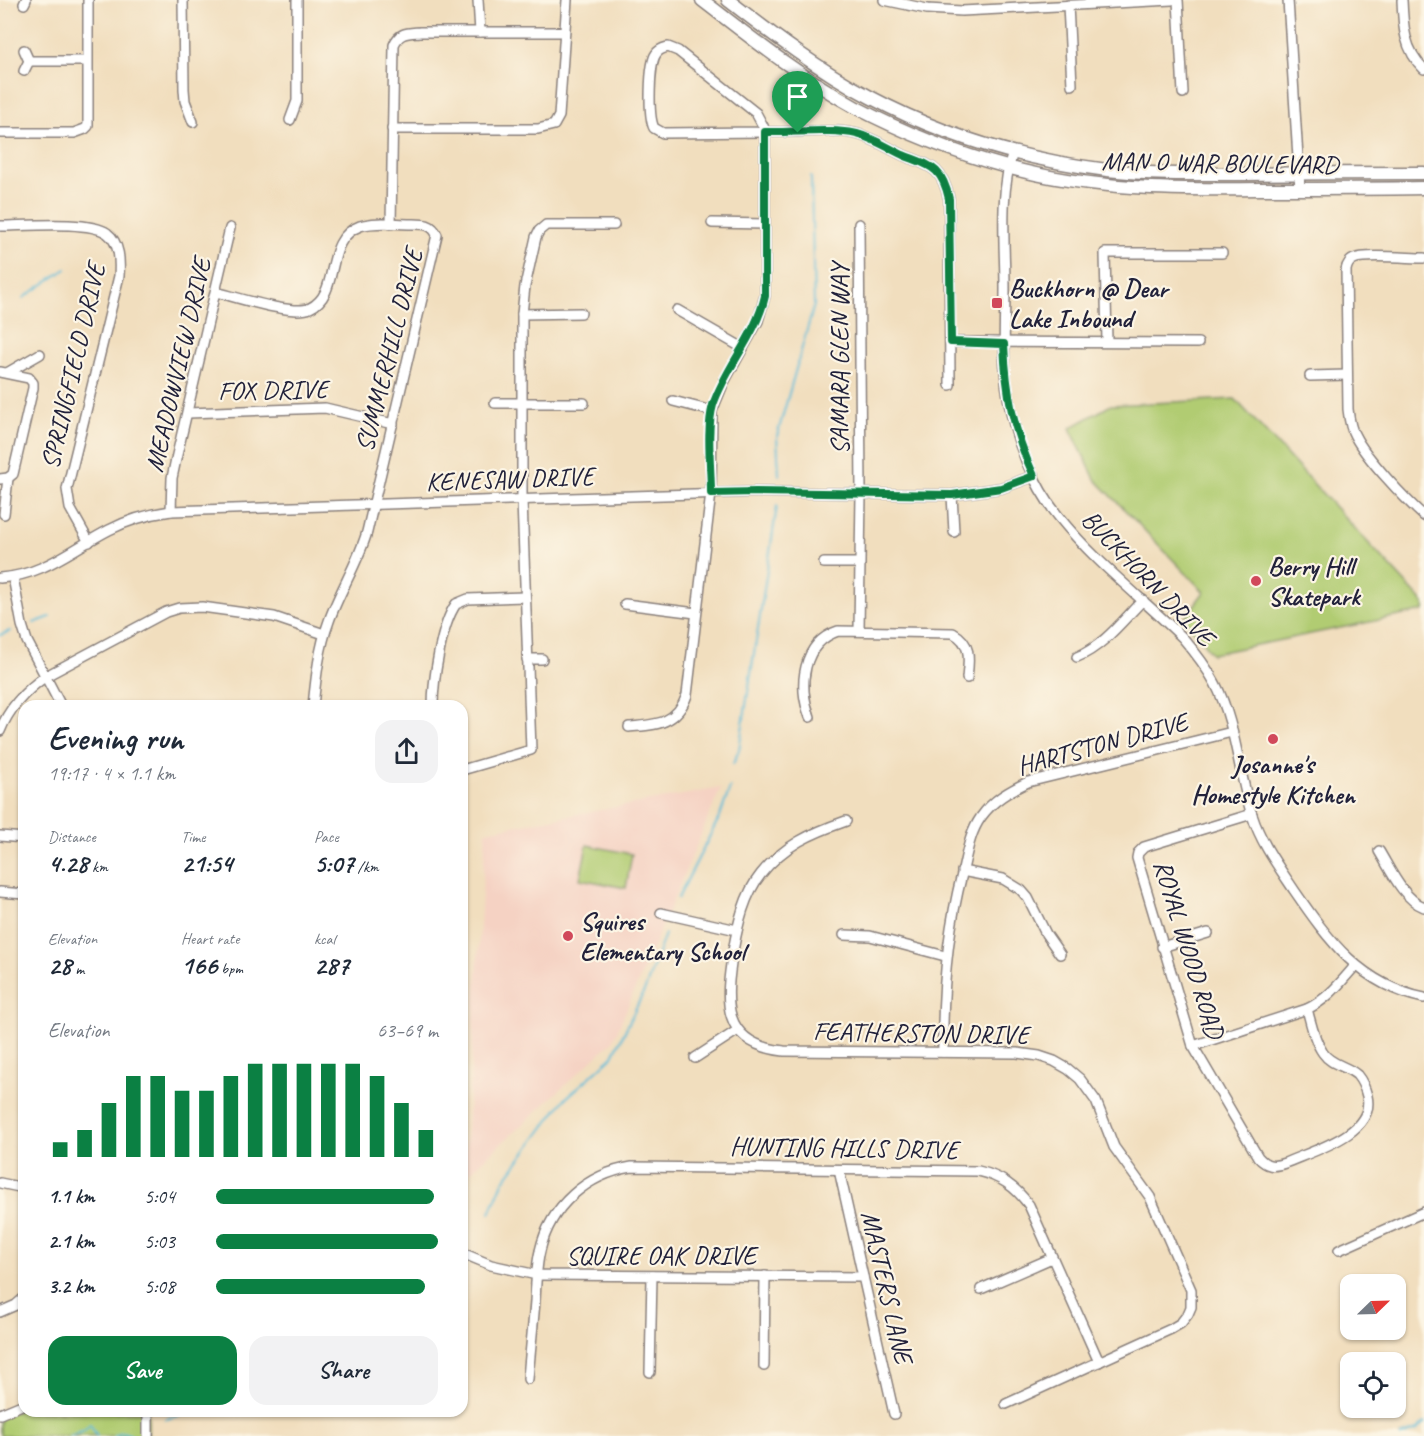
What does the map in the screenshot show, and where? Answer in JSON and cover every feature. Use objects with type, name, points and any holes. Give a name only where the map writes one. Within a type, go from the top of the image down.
[{"type":"main road","name":"MAN O WAR BOULEVARD","points":[[702,0],[789,66],[854,106],[893,126],[942,146],[1008,168],[1126,187],[1181,190],[1424,188]]},
{"type":"main road","name":"MAN O WAR BOULEVARD","points":[[728,0],[803,57],[871,97],[925,123],[1013,152],[1061,163],[1133,172],[1298,174],[1424,172]]},
{"type":"street","points":[[0,133],[74,133],[85,129],[88,122],[86,61],[88,0]]},
{"type":"street","points":[[183,0],[184,89],[185,101],[193,122]]},
{"type":"street","points":[[290,120],[297,101],[297,0]]},
{"type":"street","points":[[478,0],[480,32]]},
{"type":"street","points":[[392,129],[537,129],[554,125],[559,116],[567,0]]},
{"type":"street","points":[[884,0],[927,9],[962,11],[1172,0]]},
{"type":"street","points":[[1178,0],[1183,93]]},
{"type":"street","points":[[1287,0],[1300,189]]},
{"type":"street","points":[[1402,0],[1406,40],[1415,58],[1424,69]]},
{"type":"street","points":[[1068,5],[1072,85]]},
{"type":"street","points":[[391,224],[394,45],[398,37],[405,33],[563,32]]},
{"type":"street","points":[[629,727],[652,725],[670,719],[684,705],[690,679],[711,493],[712,411],[718,394],[758,321],[765,296],[765,132],[763,126],[756,113],[678,51],[668,47],[656,54],[653,60],[650,115],[654,128],[660,133],[765,132],[837,132],[859,135],[927,164],[939,172],[947,188],[949,199],[950,385]]},
{"type":"street","points":[[24,50],[29,61]]},
{"type":"street","points":[[29,61],[86,61]]},
{"type":"street","points":[[24,71],[29,61]]},
{"type":"street","name":"BUCKHORN DRIVE","points":[[1013,152],[1005,184],[1004,344],[1010,411],[1020,445],[1034,476],[1058,516],[1077,538],[1196,654],[1216,684],[1232,732],[1252,814],[1266,848],[1329,940],[1355,966],[1388,986],[1424,998]]},
{"type":"street","points":[[712,223],[765,224]]},
{"type":"street","name":"SUMMERHILL DRIVE","points":[[216,292],[292,310],[309,308],[321,300],[325,293],[335,255],[346,234],[366,224],[424,224],[434,229],[438,238],[374,506],[363,544],[324,634],[314,700]]},
{"type":"street","name":"SAMARA GLEN WAY","points":[[859,224],[861,494],[859,630]]},
{"type":"street","points":[[468,768],[531,750],[522,500],[522,314],[525,286],[537,237],[542,227],[550,225],[614,225]]},
{"type":"street","name":"SPRINGFIELD DRIVE","points":[[0,226],[90,227],[108,234],[119,255],[119,276],[68,489],[70,508],[89,542]]},
{"type":"street","name":"MEADOWVIEW DRIVE","points":[[171,511],[172,478],[230,228]]},
{"type":"street","points":[[1107,342],[1105,253],[1222,253]]},
{"type":"street","points":[[1424,258],[1361,257],[1351,260],[1346,267],[1348,409],[1355,437],[1371,459],[1424,516]]},
{"type":"street","points":[[677,310],[743,348]]},
{"type":"street","points":[[522,314],[581,313]]},
{"type":"street","points":[[951,342],[1198,343]]},
{"type":"street","points":[[4,372],[40,354]]},
{"type":"street","points":[[4,372],[29,378],[33,383],[13,474],[4,479],[4,514]]},
{"type":"street","points":[[1310,376],[1347,375]]},
{"type":"street","points":[[673,401],[712,411]]},
{"type":"street","points":[[495,404],[584,403]]},
{"type":"street","name":"FOX DRIVE","points":[[188,413],[325,408],[393,423]]},
{"type":"street","name":"KENESAW DRIVE","points":[[0,578],[13,577],[43,568],[127,522],[171,511],[711,493],[952,495],[1001,488],[1034,476]]},
{"type":"street","points":[[952,495],[954,532]]},
{"type":"street","points":[[824,563],[859,563]]},
{"type":"street","points":[[13,577],[22,625],[36,659],[58,700]]},
{"type":"street","points":[[434,700],[436,673],[447,624],[456,604],[468,599],[525,597]]},
{"type":"street","points":[[1077,657],[1089,652],[1100,643],[1143,600]]},
{"type":"street","points":[[625,604],[696,613]]},
{"type":"street","points":[[20,700],[46,676],[156,617],[179,608],[202,607],[274,617],[324,634]]},
{"type":"street","points":[[810,717],[804,695],[806,667],[814,646],[829,634],[838,631],[953,633],[963,640],[967,647],[968,678]]},
{"type":"street","points":[[527,659],[542,659]]},
{"type":"street","points":[[0,731],[18,702]]},
{"type":"street","name":"HARTSTON DRIVE","points":[[943,1052],[945,956],[952,915],[968,843],[979,820],[993,804],[1015,788],[1028,782],[1232,732]]},
{"type":"street","name":"ROYAL WOOD ROAD","points":[[1252,814],[1140,849],[1137,855],[1137,865],[1193,1046],[1258,1157],[1268,1165],[1278,1165],[1353,1131],[1360,1125],[1368,1109],[1366,1091],[1356,1074],[1323,1054],[1307,1009]]},
{"type":"street","points":[[695,1058],[738,1030],[730,1014],[727,990],[737,930],[750,892],[759,875],[777,856],[796,842],[846,822]]},
{"type":"street","points":[[0,836],[18,838]]},
{"type":"street","points":[[1379,851],[1407,893],[1416,903],[1424,907]]},
{"type":"street","points":[[962,871],[1003,879],[1022,890],[1028,897],[1046,934],[1060,954]]},
{"type":"street","points":[[0,892],[18,894]]},
{"type":"street","points":[[661,913],[737,930]]},
{"type":"street","points":[[1162,947],[1208,933]]},
{"type":"street","points":[[844,935],[870,936],[945,956]]},
{"type":"street","points":[[1193,1046],[1307,1009],[1325,1000],[1355,966]]},
{"type":"street","name":"FEATHERSTON DRIVE","points":[[738,1030],[758,1045],[784,1051],[1017,1053],[1039,1056],[1068,1069],[1089,1091],[1096,1101],[1114,1147],[1150,1197],[1190,1283],[1191,1307],[1181,1323],[1171,1329],[1006,1404]]},
{"type":"street","name":"HUNTING HILLS DRIVE","points":[[528,1379],[537,1275],[544,1236],[556,1214],[579,1188],[604,1174],[632,1167],[978,1171],[1005,1180],[1022,1195],[1035,1217],[1099,1362]]},
{"type":"street","name":"MASTERS LANE","points":[[839,1170],[894,1414]]},
{"type":"street","points":[[0,1183],[18,1187]]},
{"type":"street","points":[[1339,1250],[1424,1212]]},
{"type":"street","name":"SQUIRE OAK DRIVE","points":[[468,1255],[491,1265],[537,1275],[863,1276]]},
{"type":"street","points":[[981,1289],[1052,1258]]},
{"type":"street","points":[[650,1372],[652,1276]]},
{"type":"street","points":[[764,1366],[765,1276]]},
{"type":"street","points":[[0,1312],[18,1303]]},
{"type":"street","points":[[0,1414],[18,1406]]},
{"type":"street","points":[[148,1417],[148,1436]]},
{"type":"shaded area","name":"Squires Elementary School","points":[[721,788],[613,1041],[468,1174],[468,1115],[486,831]]},
{"type":"green space","points":[[1235,399],[1424,603],[1424,611],[1212,654],[1184,619],[1204,592],[1095,479],[1070,428],[1111,405]]},
{"type":"green space","points":[[587,845],[632,854],[626,888],[580,879]]},
{"type":"green space","points":[[18,1411],[18,1417],[148,1417],[148,1436],[0,1436],[0,1416]]},
{"type":"waterway","points":[[779,475],[777,436],[814,305],[811,177]]},
{"type":"waterway","points":[[23,298],[66,269]]},
{"type":"waterway","points":[[733,764],[739,750],[777,506]]},
{"type":"waterway","points":[[34,623],[50,617]]},
{"type":"waterway","points":[[0,635],[10,631]]},
{"type":"waterway","points":[[678,898],[720,816],[730,788]]},
{"type":"waterway","points":[[490,1213],[503,1182],[564,1100],[613,1056],[646,987],[665,934]]},
{"type":"waterway","points":[[166,1419],[173,1417]]},
{"type":"waterway","points":[[1400,1436],[1418,1430],[1424,1423]]},
{"type":"waterway","points":[[70,1436],[84,1430],[90,1424],[97,1436]]},
{"type":"waterway","points":[[114,1436],[122,1432],[131,1435]]},
{"type":"place","name":"Buckhorn @ Dear Lake Inbound","points":[[997,303]]},
{"type":"place","name":"Berry Hill Skatepark","points":[[1256,581]]},
{"type":"place","name":"Josanne's Homestyle Kitchen","points":[[1273,739]]},
{"type":"place","name":"Squires Elementary School","points":[[568,936]]},
{"type":"route","points":[[765,132],[798,133],[849,132],[927,164],[939,172],[947,188],[949,199],[951,342],[1004,344],[1005,376],[1010,411],[1020,445],[1034,476],[1001,488],[952,495],[711,493],[712,411],[718,394],[758,321],[765,296],[765,132]]}]
